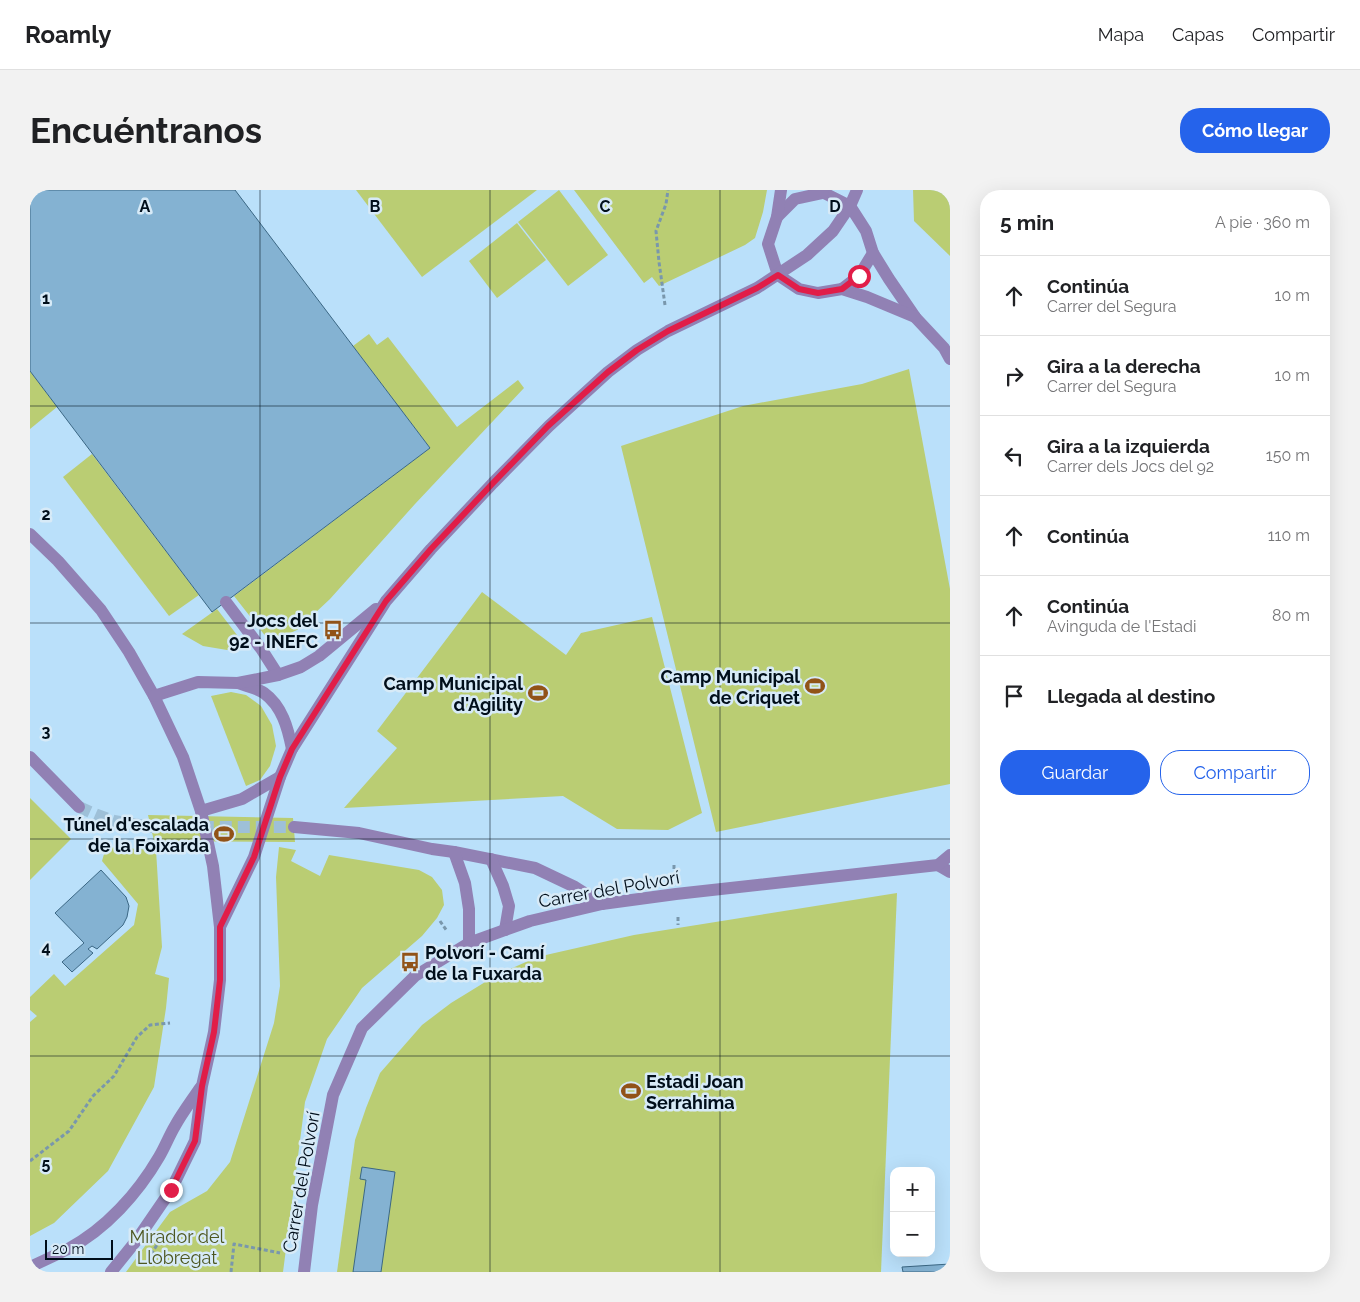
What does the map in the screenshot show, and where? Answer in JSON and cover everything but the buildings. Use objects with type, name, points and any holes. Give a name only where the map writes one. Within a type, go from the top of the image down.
[{"type":"street","points":[[781,190],[777,217],[768,244],[778,275],[799,289],[818,293],[842,289],[915,317]]},
{"type":"street","points":[[220,927],[254,857],[280,777],[292,749],[386,601],[431,549],[548,426],[608,372],[637,350],[668,331],[757,288],[806,255],[833,231],[858,190]]},
{"type":"street","points":[[777,217],[795,199],[820,192],[850,206],[866,231],[873,253],[889,279],[915,317],[944,348],[950,359]]},
{"type":"street","points":[[842,289],[859,276],[873,253]]},
{"type":"street","points":[[30,534],[58,561],[101,610],[129,652],[154,696],[183,757],[201,811],[213,866],[220,927],[220,980],[214,1032],[202,1086],[195,1141],[171,1190],[136,1241],[111,1272]]},
{"type":"street","points":[[154,696],[198,682],[238,683],[278,675],[301,667],[318,656],[386,601]]},
{"type":"street","points":[[226,602],[278,675]]},
{"type":"street","points":[[238,683],[263,692],[279,708],[288,728],[292,749]]},
{"type":"street","points":[[30,757],[79,807]]},
{"type":"street","points":[[201,811],[242,799],[280,777]]},
{"type":"street","points":[[294,827],[359,832],[432,849],[535,868],[575,887],[602,904]]},
{"type":"street","points":[[454,852],[465,883],[469,909],[469,942]]},
{"type":"street","points":[[950,855],[938,865],[950,872]]},
{"type":"street","points":[[491,859],[503,886],[509,906],[505,930]]},
{"type":"street","name":"Carrer del Polvorí","points":[[304,1272],[312,1205],[334,1095],[362,1028],[415,976],[469,942],[530,921],[602,904],[938,865]]},
{"type":"street","points":[[30,1266],[69,1248],[93,1232],[118,1210],[144,1180],[160,1157],[176,1124],[202,1086]]},
{"type":"path","points":[[666,305],[656,231],[666,204],[668,190]]},
{"type":"path","points":[[678,917],[678,925]]},
{"type":"path","points":[[440,921],[447,931]]},
{"type":"path","points":[[474,975],[478,979]]},
{"type":"path","points":[[30,1161],[68,1131],[93,1096],[114,1076],[136,1037],[150,1025],[170,1023]]},
{"type":"path","points":[[231,1272],[234,1244],[280,1253]]},
{"type":"green space","points":[[356,190],[537,190],[422,277]]},
{"type":"green space","points":[[559,190],[608,255],[568,286],[518,222]]},
{"type":"green space","points":[[574,190],[767,190],[755,238],[745,245],[659,286],[652,277],[644,283]]},
{"type":"green space","points":[[913,190],[950,190],[950,256],[914,221]]},
{"type":"green space","points":[[517,223],[546,260],[497,298],[469,261]]},
{"type":"green space","points":[[369,334],[377,345],[388,337],[457,427],[518,380],[524,388],[415,504],[330,599],[297,630],[270,642],[234,596],[430,448],[353,346]]},
{"type":"green space","name":"Camp Municipal de Criquet","points":[[909,369],[950,589],[950,784],[716,832],[621,446],[743,406],[862,384]]},
{"type":"green space","points":[[30,371],[57,407],[30,429]]},
{"type":"green space","points":[[92,454],[199,595],[169,616],[63,477]]},
{"type":"green space","name":"Camp Municipal d'Agility","points":[[482,592],[566,655],[581,633],[652,617],[702,813],[668,830],[617,829],[563,796],[344,808],[397,748],[377,731]]},
{"type":"green space","points":[[217,609],[247,648],[227,650],[203,646],[182,634]]},
{"type":"green space","points":[[231,692],[246,695],[261,706],[272,725],[276,746],[270,766],[260,780],[246,786],[211,696]]},
{"type":"green space","points":[[30,798],[71,839],[30,880]]},
{"type":"green space","name":"Túnel d'escalada de la Foixarda","points":[[148,815],[293,818],[295,842],[154,841]]},
{"type":"green space","points":[[106,847],[156,850],[162,947],[155,974],[169,978],[154,1087],[108,1171],[54,1223],[30,1236],[30,1022],[37,1016],[30,1010],[30,997],[54,974],[65,986],[134,925],[138,904],[102,861]]},
{"type":"green space","name":"Mirador del Llobregat","points":[[279,847],[296,850],[291,861],[320,876],[329,855],[419,870],[432,877],[442,890],[444,905],[437,918],[422,936],[362,988],[327,1039],[305,1102],[283,1272],[126,1272],[170,1212],[207,1191],[230,1162],[274,1023],[280,986],[276,877]]},
{"type":"green space","name":"Estadi Joan Serrahima","points":[[897,893],[881,1272],[337,1272],[355,1140],[380,1073],[422,1025],[451,1003],[495,976],[537,957],[634,935]]},
{"type":"tunnel","points":[[79,807],[114,821],[152,827],[294,827]]},
{"type":"place","name":"Jocs del 92 - INEFC","points":[[333,630]]},
{"type":"place","name":"Camp Municipal de Criquet","points":[[815,686]]},
{"type":"place","name":"Camp Municipal d'Agility","points":[[538,693]]},
{"type":"place","name":"Túnel d'escalada de la Foixarda","points":[[224,834]]},
{"type":"place","name":"Polvorí - Camí de la Fuxarda","points":[[410,962]]},
{"type":"place","name":"Estadi Joan Serrahima","points":[[631,1091]]},
{"type":"route","points":[[171,1190],[195,1141],[202,1086],[214,1032],[220,980],[220,927],[254,857],[280,777],[292,749],[386,601],[431,549],[548,426],[608,372],[637,350],[668,331],[757,288],[778,275],[799,289],[818,293],[842,289],[859,276]]}]
